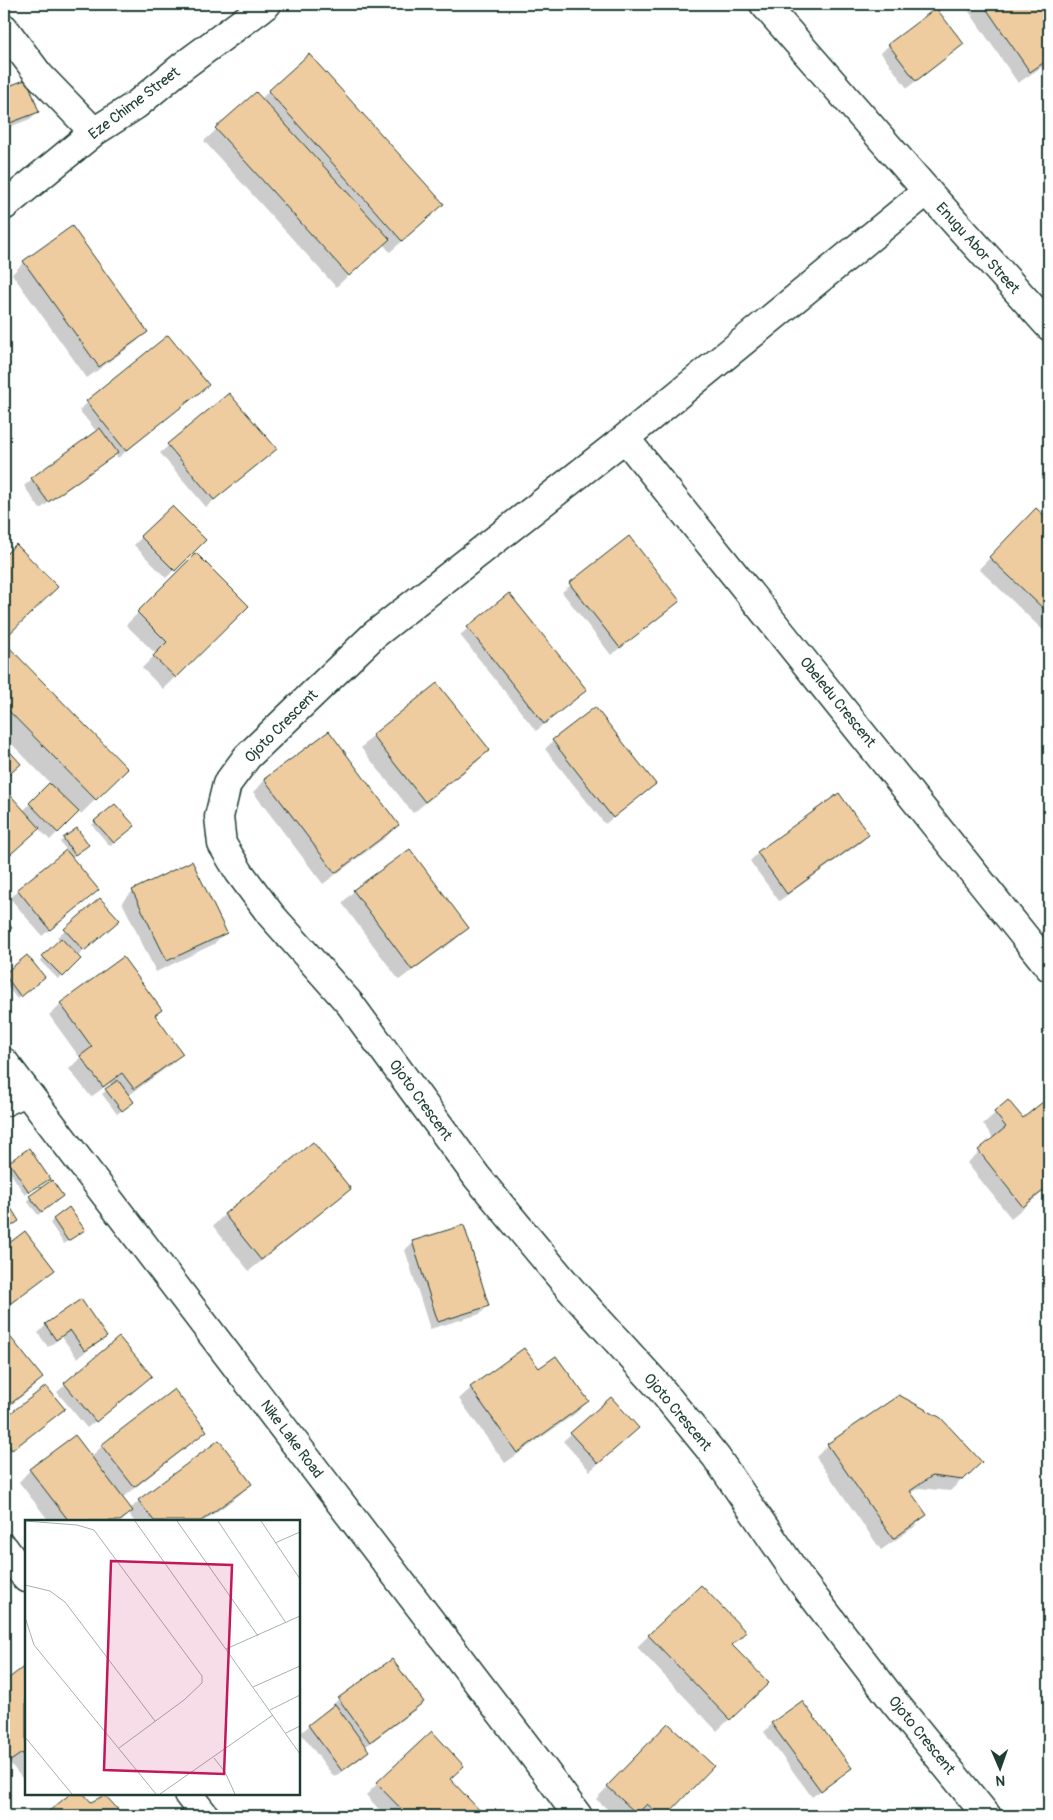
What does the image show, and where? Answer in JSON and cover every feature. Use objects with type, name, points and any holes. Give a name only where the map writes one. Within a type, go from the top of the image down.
[{"type":"street","name":"Eze Chime Street","points":[[4,206],[94,132],[136,105],[184,66],[267,4]]},
{"type":"street","name":"Enugu Abor Street","points":[[764,4],[927,191],[1049,326]]},
{"type":"street","points":[[4,28],[39,75],[94,132]]},
{"type":"street","name":"Ojoto Crescent","points":[[927,191],[625,438],[374,635],[247,757],[227,784],[219,818],[222,844],[239,872],[271,914],[350,1004],[477,1177],[570,1290],[660,1387],[716,1457],[802,1582],[895,1704],[987,1816]]},
{"type":"street","name":"Obeledu Crescent","points":[[625,438],[1049,967]]},
{"type":"street","name":"Nike Lake Road","points":[[4,1062],[15,1097],[536,1759],[578,1816]]},
{"type":"street","points":[[4,1548],[25,1577]]},
{"type":"street","points":[[189,1795],[205,1816]]},
{"type":"building","points":[[983,4],[1049,4],[1049,59],[1030,72]]},
{"type":"building","points":[[936,8],[964,44],[916,81],[888,44]]},
{"type":"building","points":[[309,54],[444,204],[402,241],[268,91]]},
{"type":"building","points":[[27,79],[39,112],[7,124],[4,114],[4,88]]},
{"type":"building","points":[[256,92],[390,239],[349,276],[215,128]]},
{"type":"building","points":[[72,226],[148,332],[99,367],[23,261]]},
{"type":"building","points":[[168,335],[209,385],[126,451],[86,401]]},
{"type":"building","points":[[229,393],[277,449],[214,500],[167,444]]},
{"type":"building","points":[[100,428],[118,453],[48,502],[31,478]]},
{"type":"building","points":[[172,506],[206,540],[175,571],[140,536]]},
{"type":"building","points":[[1036,508],[1049,520],[1049,614],[989,557]]},
{"type":"building","points":[[629,536],[680,601],[620,648],[569,583]]},
{"type":"building","points":[[16,544],[58,587],[4,639],[4,556]]},
{"type":"building","points":[[196,553],[249,606],[176,678],[153,656],[167,642],[137,612]]},
{"type":"building","points":[[509,593],[587,690],[544,724],[467,627]]},
{"type":"building","points":[[4,642],[128,769],[96,800],[4,706]]},
{"type":"building","points":[[437,683],[490,750],[425,802],[372,735]]},
{"type":"building","points":[[595,707],[656,784],[613,818],[552,740]]},
{"type":"building","points":[[329,731],[399,825],[335,873],[264,779]]},
{"type":"building","points":[[4,745],[21,764],[4,779]]},
{"type":"building","points":[[49,783],[79,812],[58,833],[29,803]]},
{"type":"building","points":[[4,788],[40,828],[4,860]]},
{"type":"building","points":[[839,793],[869,835],[787,894],[757,852]]},
{"type":"building","points":[[115,804],[135,826],[114,843],[94,821]]},
{"type":"building","points":[[77,828],[89,845],[75,855],[63,838]]},
{"type":"building","points":[[410,849],[469,928],[412,970],[353,890]]},
{"type":"building","points":[[66,850],[99,890],[50,930],[17,889]]},
{"type":"building","points":[[192,861],[227,933],[167,961],[132,890]]},
{"type":"building","points":[[100,898],[120,920],[84,951],[64,929]]},
{"type":"building","points":[[4,918],[12,928],[4,934]]},
{"type":"building","points":[[61,938],[81,959],[63,977],[42,956]]},
{"type":"building","points":[[27,955],[45,977],[21,997],[4,974]]},
{"type":"building","points":[[123,957],[162,1010],[155,1015],[183,1054],[134,1089],[122,1073],[103,1087],[80,1056],[92,1047],[60,1003]]},
{"type":"building","points":[[118,1080],[134,1102],[122,1111],[105,1089]]},
{"type":"building","points":[[1049,1097],[1049,1186],[1023,1207],[978,1150],[1006,1127],[994,1112],[1008,1100],[1023,1118]]},
{"type":"building","points":[[313,1142],[351,1189],[261,1260],[224,1214]]},
{"type":"building","points":[[29,1148],[50,1179],[29,1192],[9,1162]]},
{"type":"building","points":[[52,1180],[63,1196],[42,1212],[29,1196]]},
{"type":"building","points":[[4,1197],[19,1221],[4,1231]]},
{"type":"building","points":[[69,1207],[85,1230],[68,1241],[53,1219]]},
{"type":"building","points":[[464,1225],[489,1306],[438,1322],[412,1241]]},
{"type":"building","points":[[25,1231],[55,1270],[7,1306],[4,1302],[4,1247]]},
{"type":"building","points":[[81,1299],[107,1337],[85,1351],[70,1330],[56,1340],[45,1324]]},
{"type":"building","points":[[4,1329],[43,1378],[4,1409]]},
{"type":"building","points":[[119,1337],[152,1376],[96,1422],[64,1383]]},
{"type":"building","points":[[524,1348],[539,1368],[556,1356],[589,1401],[517,1453],[470,1387]]},
{"type":"building","points":[[46,1386],[65,1409],[12,1450],[4,1438],[4,1418]]},
{"type":"building","points":[[174,1389],[207,1431],[134,1487],[101,1445]]},
{"type":"building","points":[[899,1395],[941,1418],[982,1462],[963,1480],[932,1476],[910,1491],[927,1515],[893,1539],[827,1444]]},
{"type":"building","points":[[611,1397],[639,1428],[598,1464],[570,1433]]},
{"type":"building","points":[[75,1435],[133,1511],[121,1520],[68,1520],[29,1469]]},
{"type":"building","points":[[219,1440],[252,1484],[202,1520],[153,1520],[138,1500]]},
{"type":"building","points":[[701,1585],[746,1632],[732,1645],[769,1683],[730,1720],[648,1635]]},
{"type":"building","points":[[392,1659],[424,1702],[370,1742],[338,1698]]},
{"type":"building","points":[[25,1666],[25,1757],[22,1753],[6,1764],[4,1761],[4,1738],[8,1734],[4,1728],[4,1682]]},
{"type":"building","points":[[802,1701],[852,1768],[821,1791],[771,1723]]},
{"type":"building","points":[[335,1704],[369,1751],[342,1771],[308,1725]]},
{"type":"building","points":[[668,1723],[714,1766],[666,1816],[661,1816],[647,1804],[637,1814],[607,1786]]},
{"type":"building","points":[[432,1731],[464,1766],[450,1779],[485,1816],[408,1816],[376,1783]]},
{"type":"building","points":[[69,1795],[85,1795],[91,1802],[105,1795],[124,1816],[43,1816]]}]
